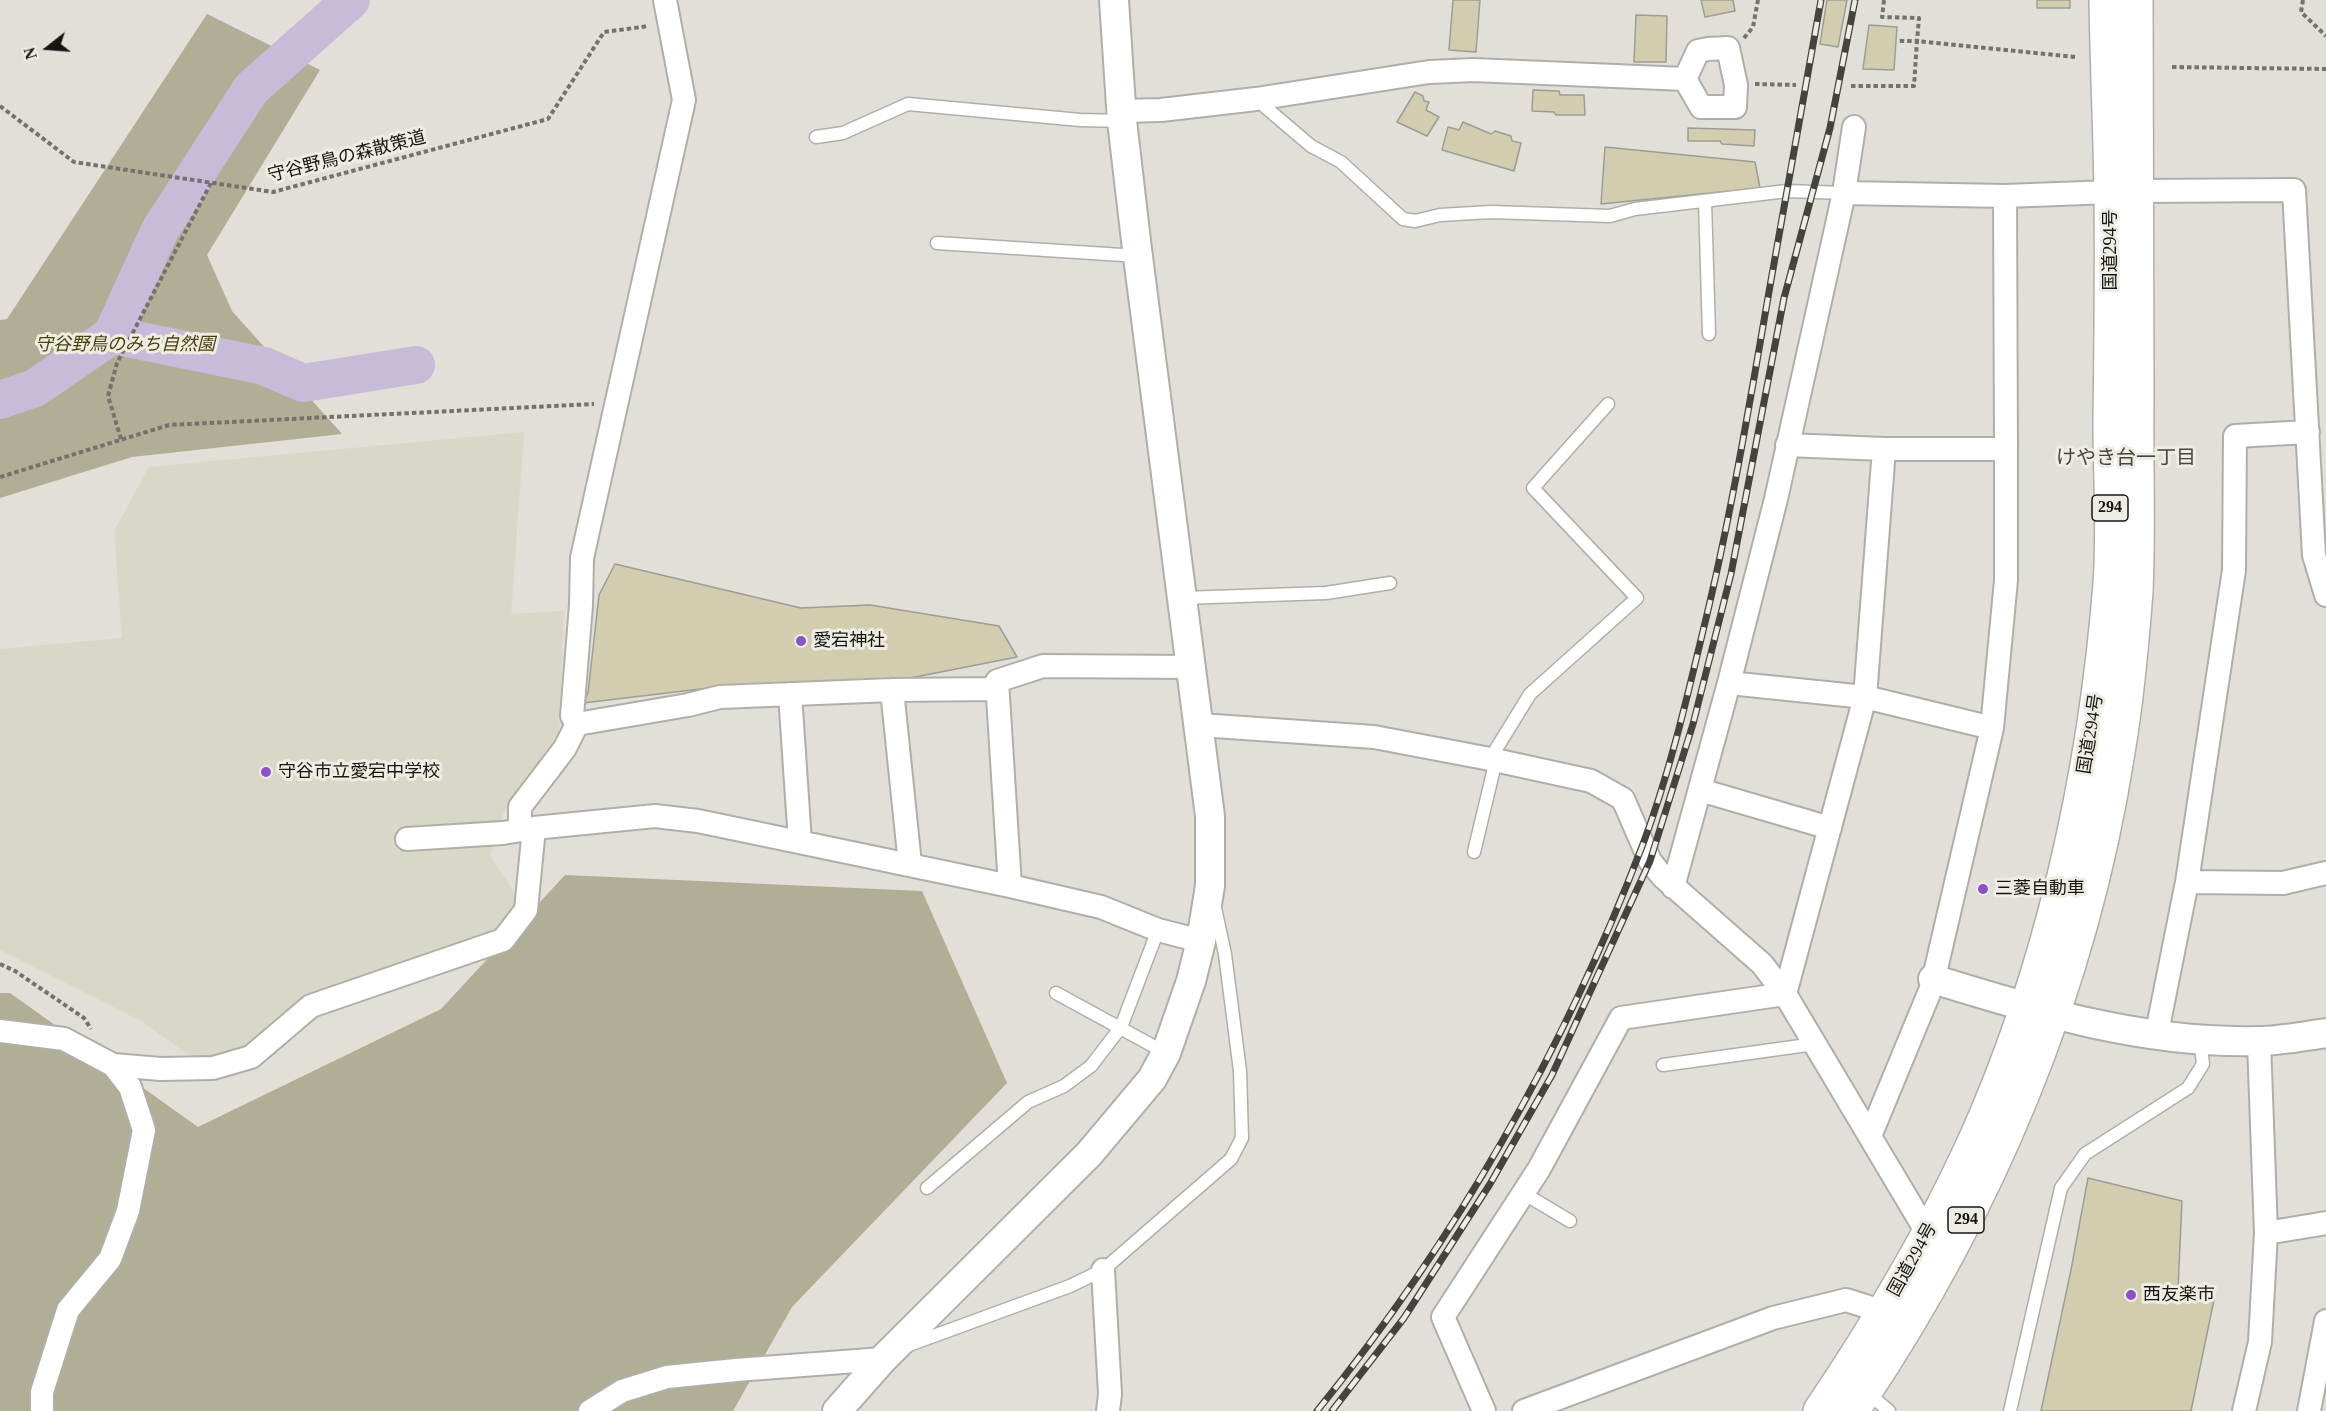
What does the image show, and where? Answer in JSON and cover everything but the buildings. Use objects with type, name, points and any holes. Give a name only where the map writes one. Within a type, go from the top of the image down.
[{"type":"highway","name":"国道294号","points":[[2106,0],[2124,192]]},
{"type":"highway","name":"国道294号","points":[[1869,1404],[1888,1358],[1942,1267],[1993,1168],[2041,1052],[2040,1012],[2065,871],[2094,731],[2106,616],[2110,569],[2124,192],[2136,0]]},
{"type":"highway","name":"国道294号","points":[[1820,1411],[1884,1312],[1928,1234],[1971,1149],[2008,1057],[2040,1012]]},
{"type":"street","points":[[577,724],[572,716],[581,605],[582,558],[684,100],[665,0]]},
{"type":"street","points":[[837,1411],[887,1355],[1089,1154],[1152,1079],[1166,1053],[1191,981],[1201,941],[1210,886],[1210,816],[1138,256],[1122,116],[1114,0]]},
{"type":"street","points":[[1728,48],[1736,85],[1735,107],[1701,107],[1685,78],[1698,51],[1728,48]]},
{"type":"street","points":[[1122,116],[1256,99],[1429,72],[1474,70],[1685,78]]},
{"type":"street","points":[[1673,887],[1729,684],[1776,499],[1786,445],[1844,193],[1854,127]]},
{"type":"street","points":[[1844,193],[2005,196],[2294,190],[2314,555],[2326,596]]},
{"type":"street","points":[[1870,1136],[1932,986],[1992,728],[2006,580],[2005,196]]},
{"type":"street","points":[[2156,1037],[2187,882],[2234,570],[2235,436],[2308,432]]},
{"type":"street","points":[[1786,445],[1884,449],[2006,449]]},
{"type":"street","points":[[1785,994],[1865,697],[1884,449]]},
{"type":"street","points":[[1010,886],[997,681],[1043,666],[1192,667]]},
{"type":"street","points":[[1729,684],[1865,697],[1992,728]]},
{"type":"street","points":[[577,724],[688,705],[720,697],[892,690],[997,689]]},
{"type":"street","points":[[892,690],[910,864]]},
{"type":"street","points":[[790,694],[800,842]]},
{"type":"street","points":[[0,1031],[64,1039],[113,1065],[213,1068],[250,1057],[312,1006],[503,940],[526,910],[527,829],[520,807],[565,748],[577,724]]},
{"type":"street","points":[[1200,725],[1374,737],[1493,759],[1591,781],[1623,800],[1650,861],[1673,887],[1762,964],[1785,994],[1928,1234]]},
{"type":"street","points":[[1700,790],[1830,828]]},
{"type":"street","points":[[407,839],[503,833],[655,816],[698,821],[910,864],[1101,907],[1158,930],[1201,941]]},
{"type":"street","points":[[2187,882],[2283,882],[2326,873]]},
{"type":"street","points":[[1933,979],[2040,1012],[2156,1037],[2259,1041],[2326,1033]]},
{"type":"street","points":[[1484,1411],[1443,1317],[1539,1169],[1622,1018],[1785,994]]},
{"type":"street","points":[[2244,1411],[2260,1342],[2266,1233],[2259,1041]]},
{"type":"street","points":[[42,1411],[42,1392],[68,1310],[110,1259],[128,1211],[144,1130],[130,1088],[113,1065]]},
{"type":"street","points":[[2266,1233],[2326,1223]]},
{"type":"street","points":[[1103,1270],[1110,1394],[1108,1411]]},
{"type":"street","points":[[1524,1411],[1773,1318],[1846,1300],[1884,1312]]},
{"type":"street","points":[[2309,1411],[2326,1321]]},
{"type":"street","points":[[590,1411],[622,1391],[667,1377],[887,1355]]},
{"type":"lane","points":[[1256,99],[1311,146],[1341,162],[1403,219],[1415,221],[1440,214],[1491,212],[1610,216],[1635,209],[1786,190],[1844,193]]},
{"type":"lane","points":[[816,137],[843,133],[908,104],[1080,120],[1122,116]]},
{"type":"lane","points":[[1705,201],[1709,334]]},
{"type":"lane","points":[[937,243],[1138,256]]},
{"type":"lane","points":[[1473,852],[1493,759],[1530,694],[1637,598],[1533,488],[1608,404]]},
{"type":"lane","points":[[1183,598],[1326,593],[1390,583]]},
{"type":"lane","points":[[887,1355],[1071,1286],[1103,1270],[1231,1159],[1242,1138],[1240,1071],[1225,954],[1210,886]]},
{"type":"lane","points":[[927,1188],[1028,1102],[1064,1086],[1091,1066],[1122,1027],[1158,930]]},
{"type":"lane","points":[[1056,993],[1166,1053]]},
{"type":"lane","points":[[2010,1411],[2061,1188],[2085,1154],[2188,1088],[2203,1064],[2200,1039]]},
{"type":"lane","points":[[1663,1065],[1815,1044]]},
{"type":"lane","points":[[1523,1193],[1570,1221]]},
{"type":"path","points":[[1851,86],[1914,86],[1919,18],[1882,17],[1884,0]]},
{"type":"path","points":[[2302,0],[2301,12],[2326,36]]},
{"type":"path","name":"守谷野鳥の森散策道","points":[[0,106],[74,162],[273,192],[548,119],[604,32],[670,23]]},
{"type":"path","points":[[1897,40],[2074,57]]},
{"type":"path","points":[[2172,68],[2326,69]]},
{"type":"path","points":[[1736,85],[1796,85]]},
{"type":"path","points":[[121,439],[108,396],[117,363],[211,183]]},
{"type":"path","points":[[0,477],[169,425],[617,403]]},
{"type":"path","points":[[0,964],[15,971],[84,1018],[113,1065]]},
{"type":"shaded area","name":"守谷市立愛宕中学校","points":[[524,432],[511,614],[564,611],[559,732],[504,811],[490,856],[526,910],[503,940],[312,1006],[213,1068],[183,1051],[143,1022],[0,950],[0,649],[122,638],[114,531],[149,467]]},
{"type":"green space","name":"守谷野鳥のみち自然園","points":[[207,14],[320,70],[207,255],[232,311],[342,434],[132,457],[0,498],[0,320],[7,319]]},
{"type":"green space","points":[[565,875],[922,891],[1007,1083],[792,1307],[733,1411],[0,1411],[0,993],[10,993],[198,1127],[441,1009]]},
{"type":"waterway","points":[[0,400],[35,388],[112,335],[160,230],[251,89],[351,0]]},
{"type":"waterway","points":[[112,335],[264,366],[303,383],[416,365]]},
{"type":"railway","points":[[1317,1411],[1415,1279],[1460,1211],[1502,1140],[1579,995],[1643,844],[1669,765],[1713,588],[1747,416],[1821,0]]},
{"type":"railway","points":[[1332,1411],[1404,1318],[1490,1184],[1552,1075],[1650,861],[1693,724],[1731,574],[1784,298],[1830,128],[1855,0]]},
{"type":"place","name":"愛宕神社","points":[[801,641]]},
{"type":"place","name":"守谷市立愛宕中学校","points":[[266,772]]},
{"type":"place","name":"三菱自動車","points":[[1983,889]]},
{"type":"place","name":"西友楽市","points":[[2131,1295]]},
{"type":"district","name":"けやき台一丁目","points":[[2126,459]]}]
